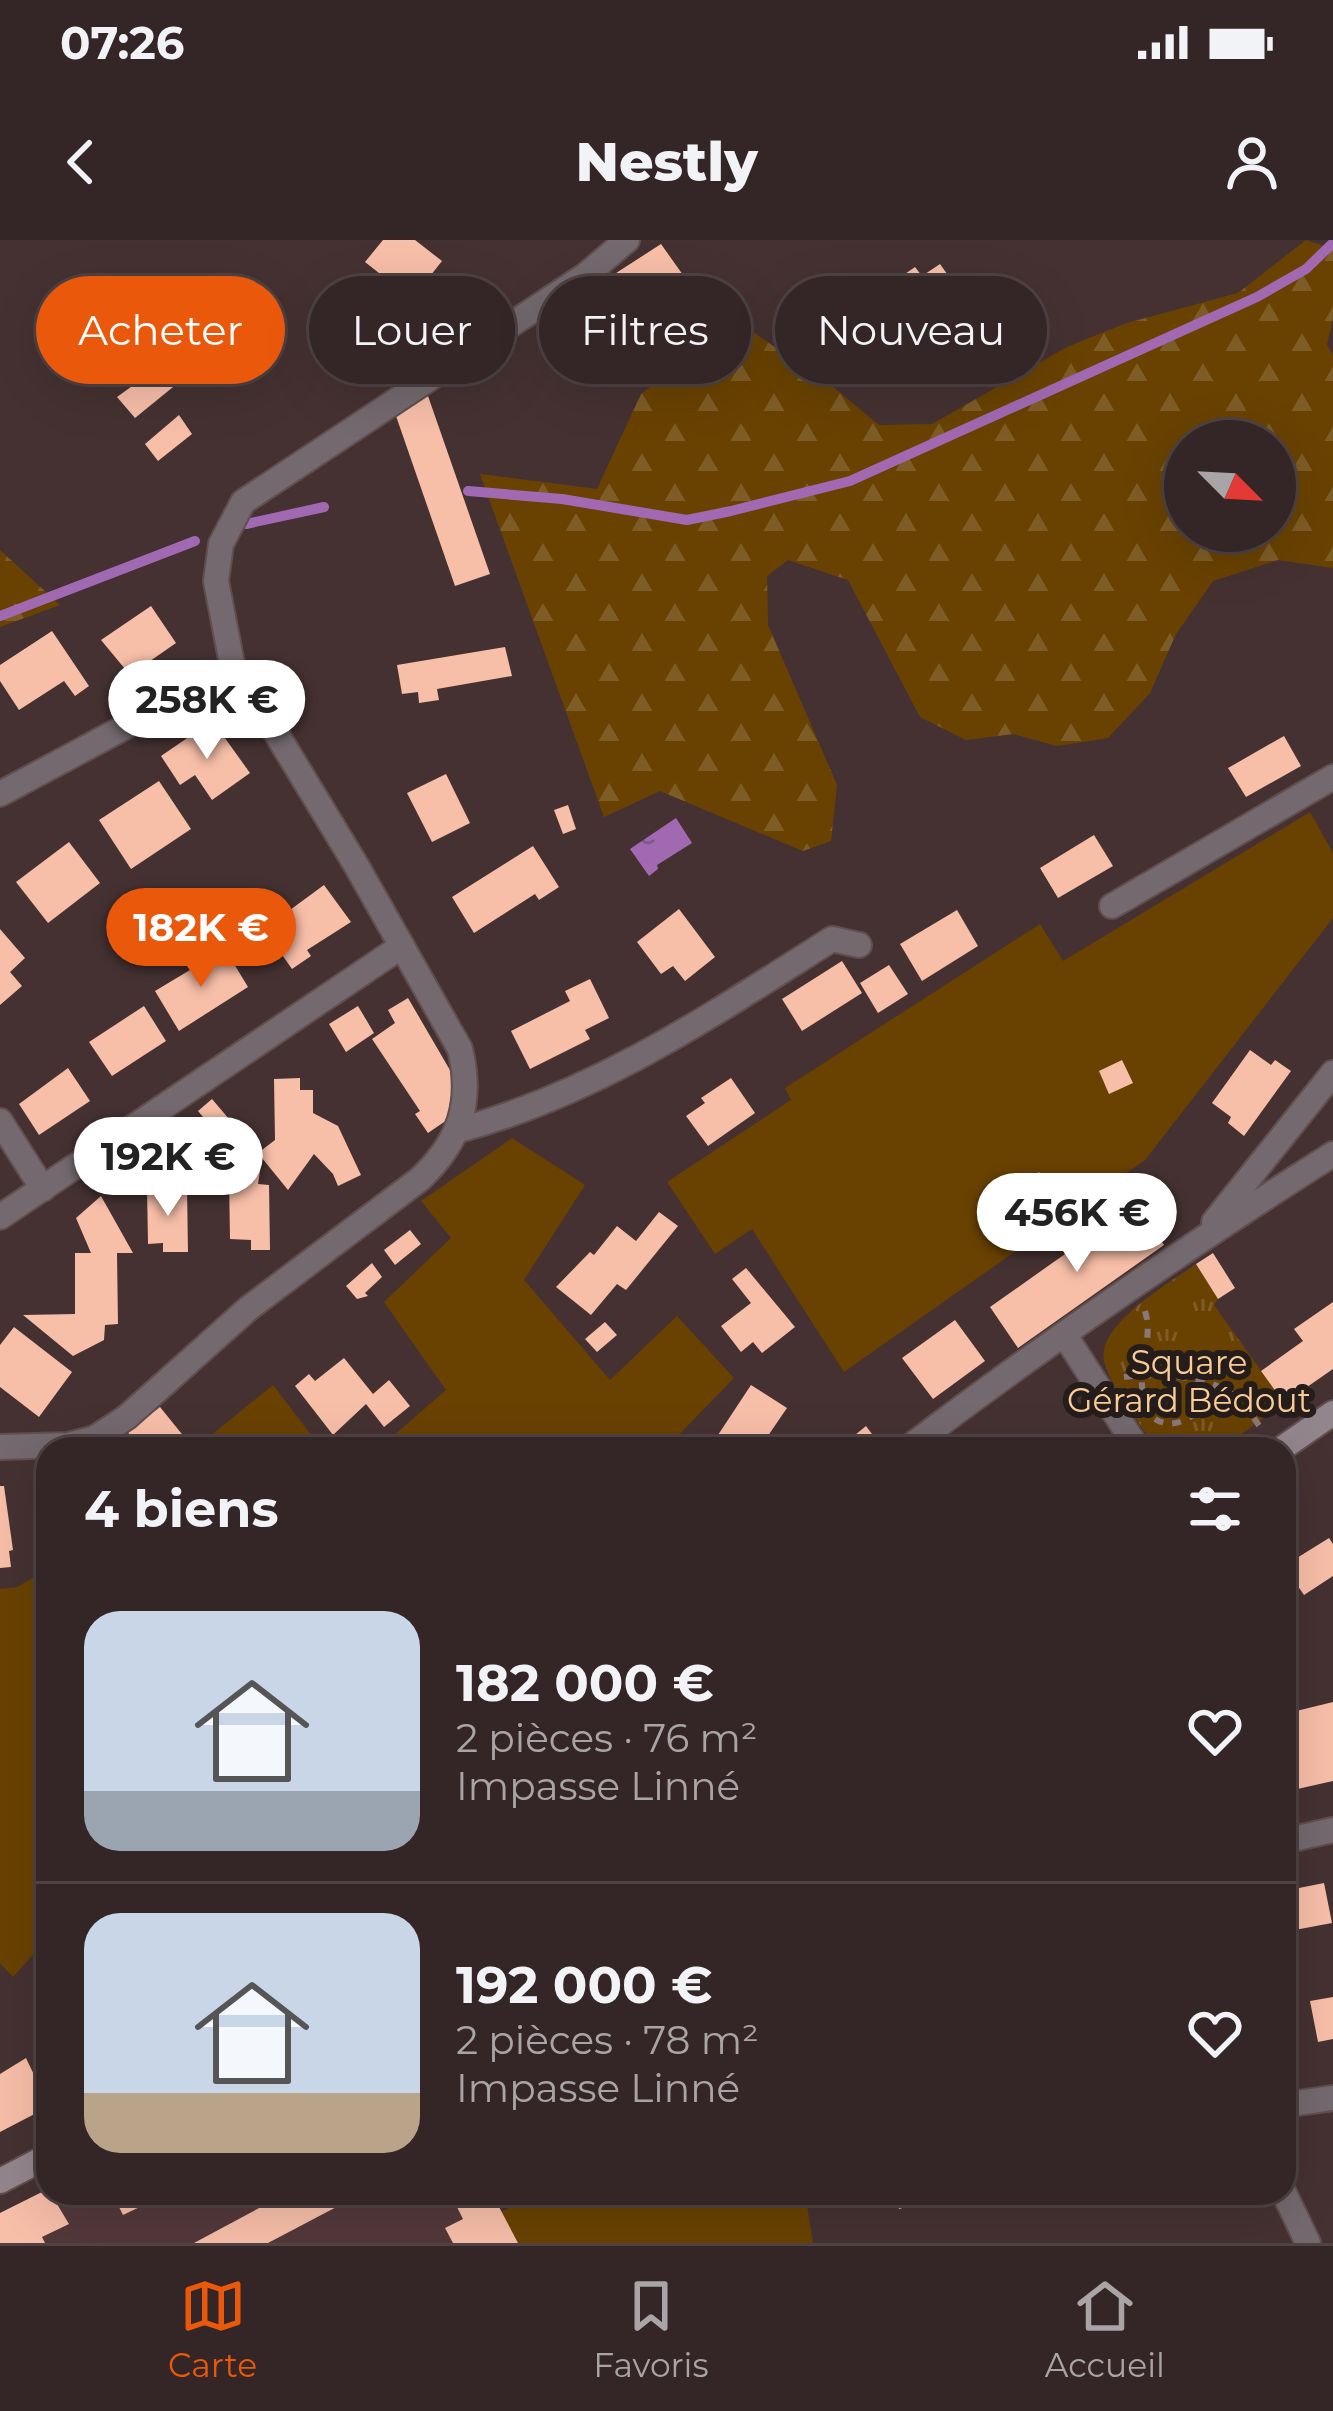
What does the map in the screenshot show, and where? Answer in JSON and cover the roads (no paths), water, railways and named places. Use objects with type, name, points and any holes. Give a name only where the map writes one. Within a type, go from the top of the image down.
[{"type":"main road","points":[[1296,1439],[1333,1413]]},
{"type":"main road","points":[[5,2170],[36,2160]]},
{"type":"street","points":[[97,1437],[127,1417],[249,1309],[420,1179],[444,1156],[459,1130],[466,1102],[460,1049],[271,723],[233,669],[216,581],[221,544],[243,502],[586,275],[627,240]]},
{"type":"street","points":[[0,794],[233,669]]},
{"type":"street","points":[[1112,906],[1333,777]]},
{"type":"street","points":[[459,1130],[552,1101],[651,1052],[832,939],[859,945]]},
{"type":"street","points":[[0,1217],[402,946]]},
{"type":"street","points":[[1201,1238],[1333,1073]]},
{"type":"street","points":[[0,1121],[43,1189]]},
{"type":"street","points":[[923,1437],[1201,1238],[1333,1154]]},
{"type":"street","points":[[1064,1334],[1130,1437]]},
{"type":"street","points":[[0,1448],[36,1446]]},
{"type":"street","points":[[1296,1838],[1333,1830]]},
{"type":"street","points":[[1296,2103],[1333,2098]]},
{"type":"street","points":[[1290,2205],[1308,2243]]},
{"type":"water","points":[[676,818],[692,843],[657,865],[649,876],[630,849]]},
{"type":"waterway","points":[[468,491],[562,499],[687,520],[850,481],[1257,297],[1306,269],[1333,243]]},
{"type":"waterway","points":[[246,524],[324,507]]},
{"type":"waterway","points":[[0,616],[195,541]]},
{"type":"park label","name":"Square Gérard Bédout","points":[[1189,1381]]}]
